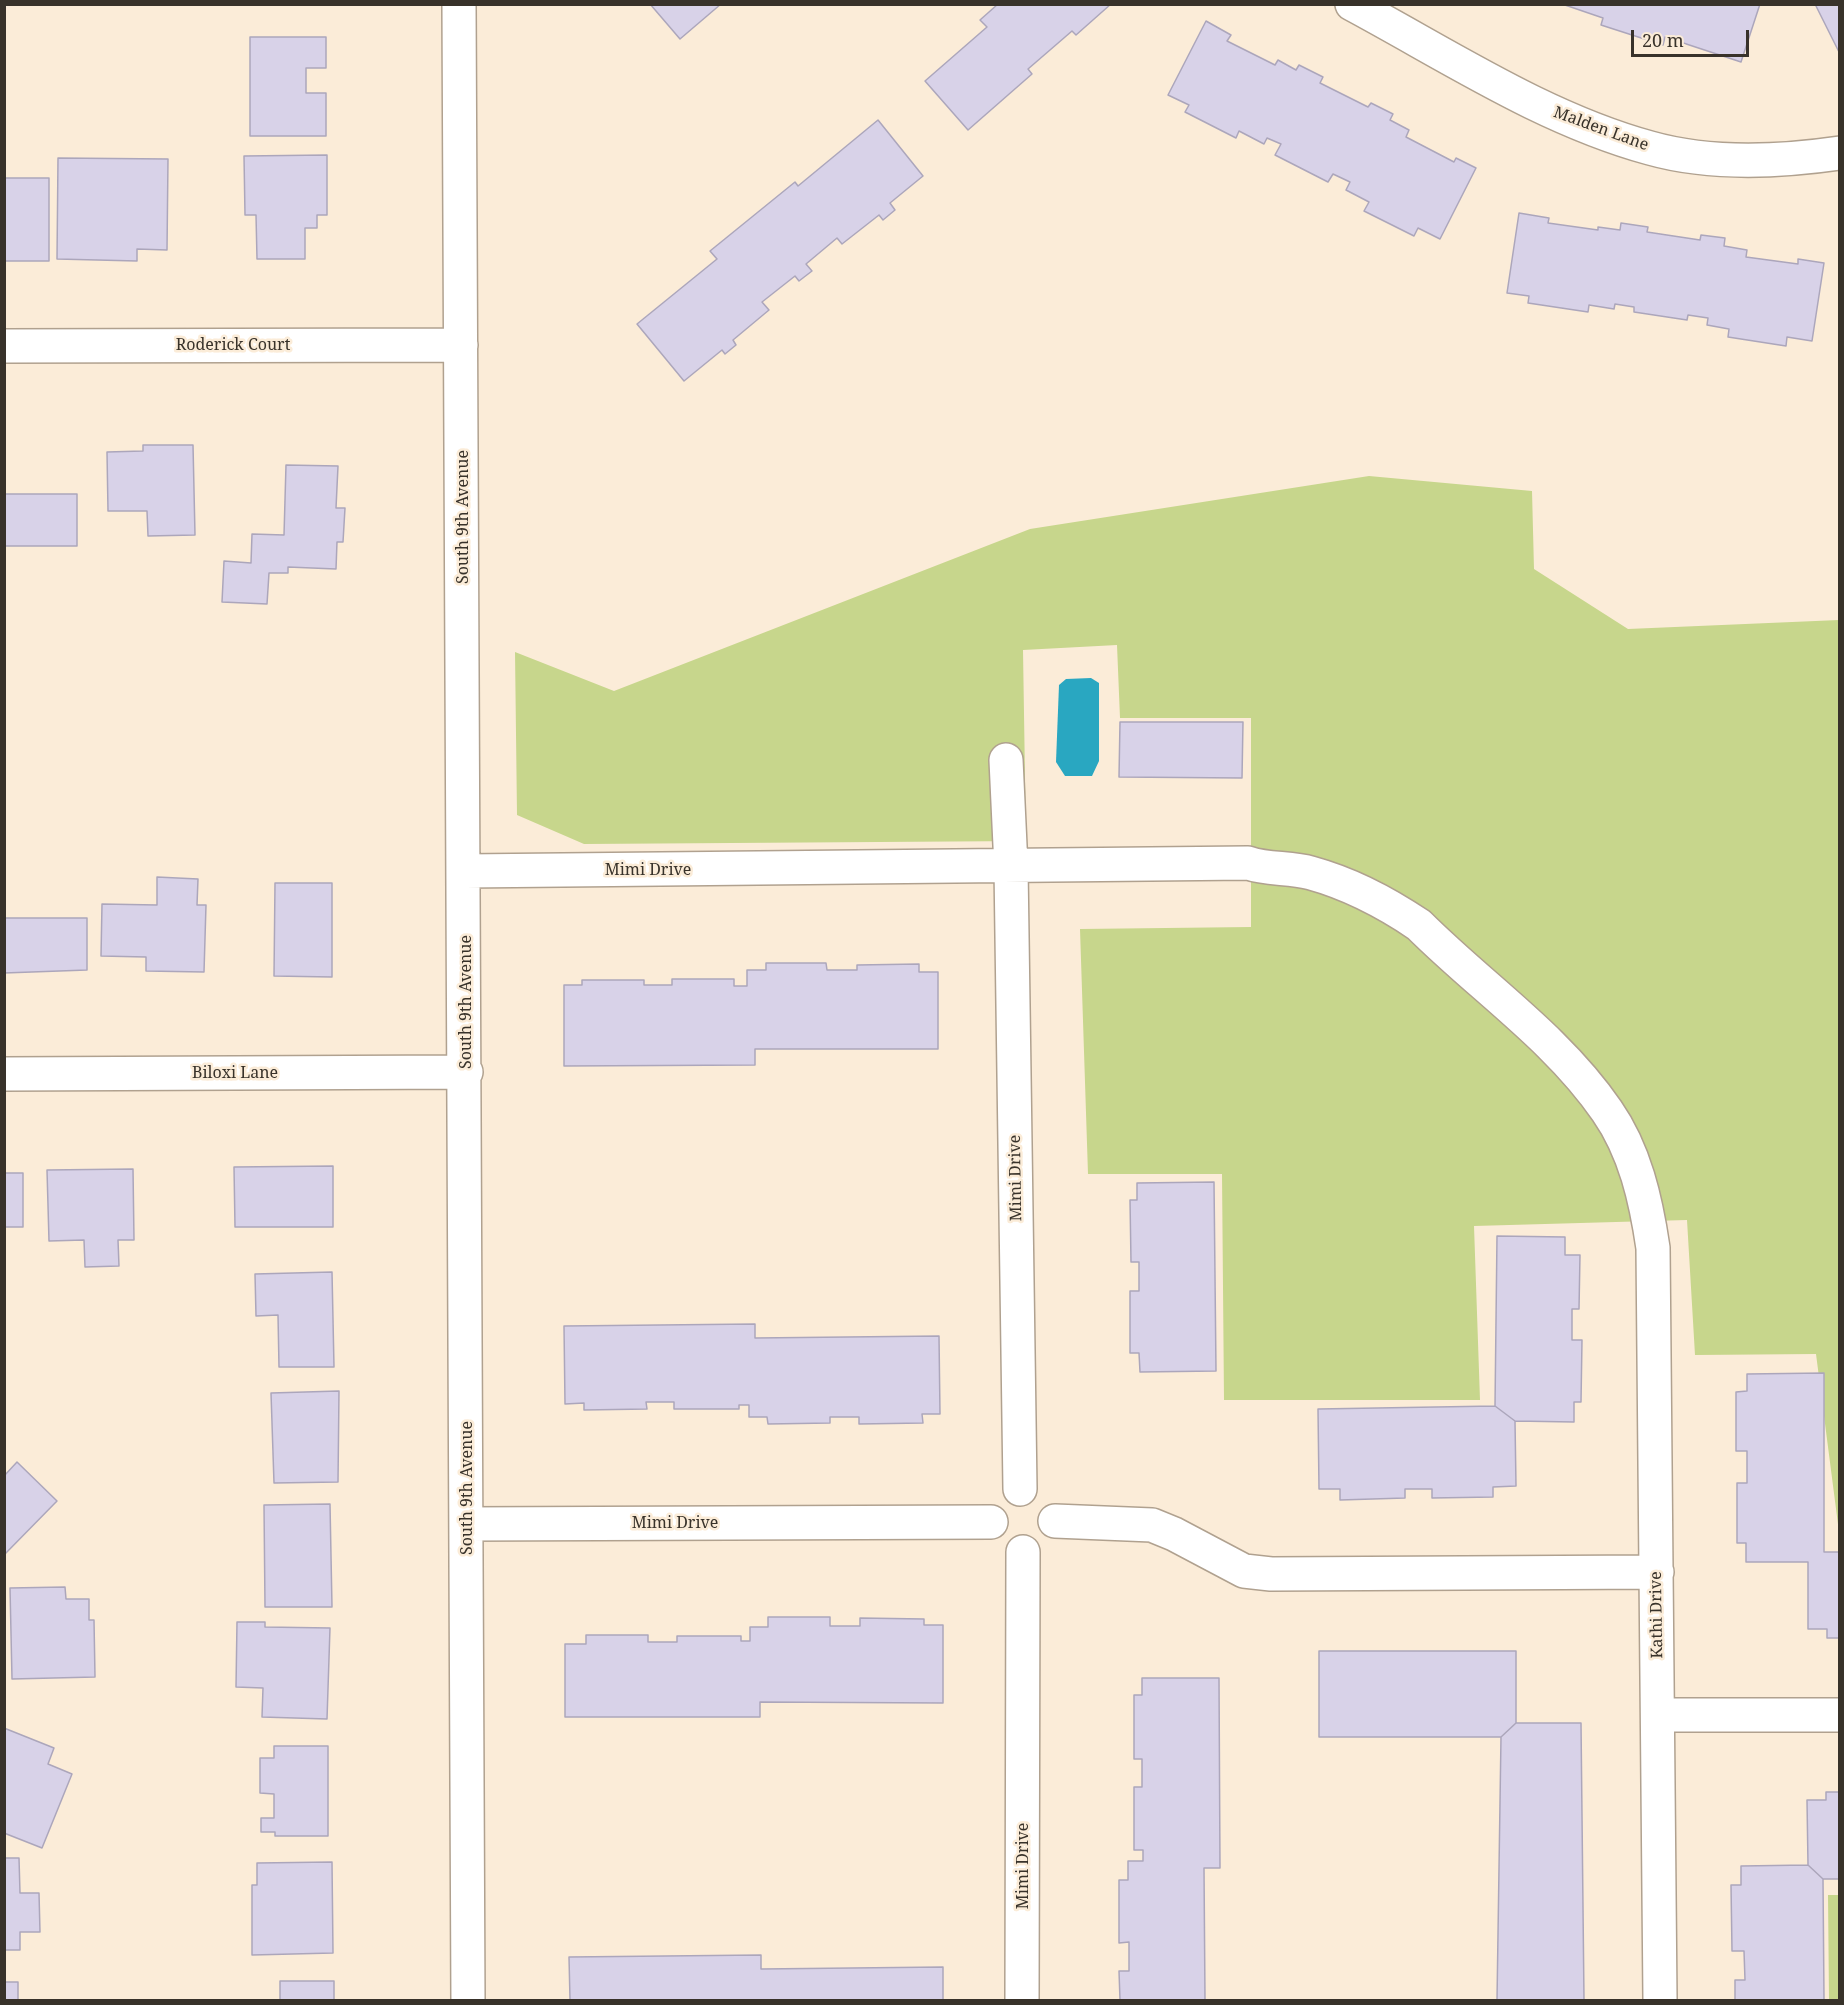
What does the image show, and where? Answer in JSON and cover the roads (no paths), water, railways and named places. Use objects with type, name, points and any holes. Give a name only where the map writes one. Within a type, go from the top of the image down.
[{"type":"street","name":"South 9th Avenue","points":[[459,4],[466,1072],[468,2001]]},
{"type":"street","name":"Malden Lane","points":[[1352,4],[1563,118],[1651,149],[1706,159],[1799,159],[1839,153]]},
{"type":"street","name":"Roderick Court","points":[[4,346],[461,345]]},
{"type":"street","name":"Mimi Drive","points":[[1006,760],[1011,867],[1020,1489]]},
{"type":"street","name":"Kathi Drive","points":[[1011,867],[1248,863],[1312,873],[1359,888],[1419,925],[1567,1060],[1607,1111],[1640,1179],[1651,1230],[1654,1266],[1660,2001]]},
{"type":"street","name":"Mimi Drive","points":[[465,871],[1011,867]]},
{"type":"street","name":"Biloxi Lane","points":[[4,1074],[466,1072]]},
{"type":"street","points":[[1020,1489],[1037,1492],[1046,1498],[1052,1506],[1055,1521],[1052,1536],[1046,1545],[1023,1552],[1006,1549],[998,1541],[991,1521],[998,1501],[1005,1494],[1020,1489]]},
{"type":"street","name":"Mimi Drive","points":[[467,1524],[991,1521]]},
{"type":"street","points":[[1055,1521],[1152,1526],[1174,1534],[1244,1571],[1271,1574],[1657,1572]]},
{"type":"street","name":"Mimi Drive","points":[[1022,2001],[1023,1552]]},
{"type":"street","points":[[1658,1715],[1839,1715]]},
{"type":"water","points":[[1091,678],[1099,683],[1099,761],[1092,776],[1065,776],[1056,762],[1059,685],[1066,679]]}]
